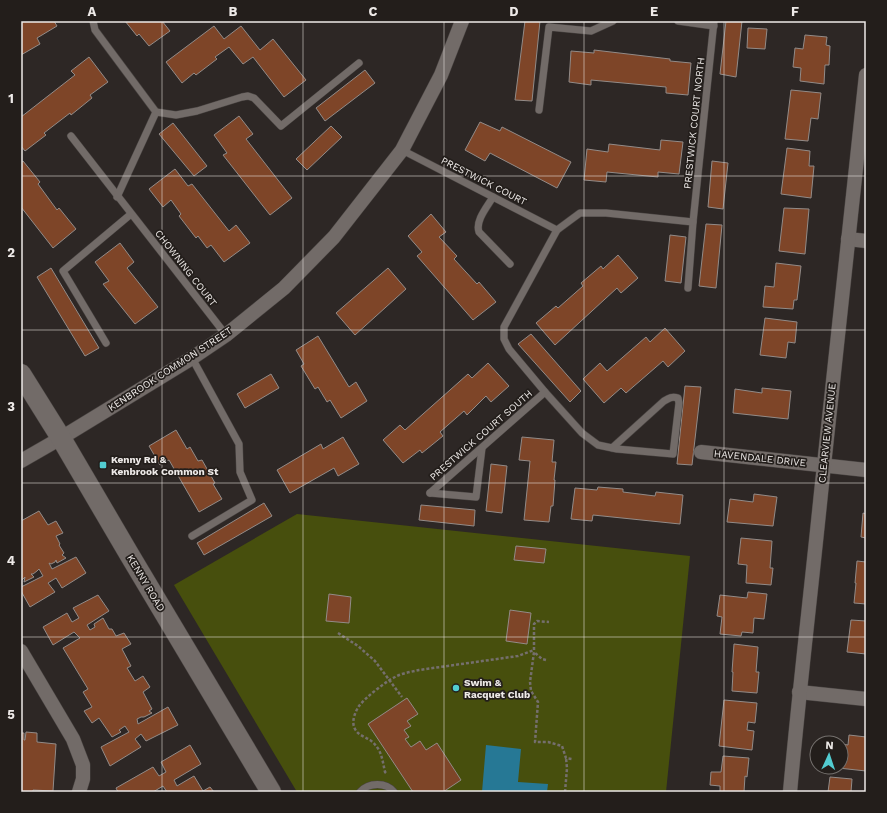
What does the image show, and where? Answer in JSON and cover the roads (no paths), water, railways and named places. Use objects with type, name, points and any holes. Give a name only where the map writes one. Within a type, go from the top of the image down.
[{"type":"main road","name":"KENNY ROAD","points":[[21,374],[61,438],[128,554],[271,792]]},
{"type":"street","name":"KENBROOK COMMON STREET","points":[[21,461],[192,358],[226,335],[284,288],[334,237],[402,150],[441,75],[462,21]]},
{"type":"street","name":"CLEARVIEW AVENUE","points":[[790,792],[823,465],[866,74]]},
{"type":"street","points":[[848,239],[866,241]]},
{"type":"street","name":"HAVENDALE DRIVE","points":[[701,452],[866,470]]},
{"type":"street","points":[[21,651],[73,739],[83,765],[83,779],[79,792]]},
{"type":"street","points":[[799,692],[866,699]]},
{"type":"lane","points":[[93,21],[95,30],[156,112],[176,115],[197,111],[248,96],[254,98],[281,126],[359,63]]},
{"type":"lane","points":[[539,110],[549,28],[591,30],[613,21]]},
{"type":"lane","name":"PRESTWICK COURT NORTH","points":[[678,21],[714,23],[693,222],[688,288]]},
{"type":"lane","points":[[117,197],[156,112]]},
{"type":"lane","name":"CHOWNING COURT","points":[[71,136],[226,335]]},
{"type":"lane","name":"PRESTWICK COURT","points":[[402,150],[557,230]]},
{"type":"lane","points":[[493,197],[478,222],[477,228],[479,232],[510,264]]},
{"type":"lane","points":[[557,230],[580,213],[606,213],[693,222]]},
{"type":"lane","points":[[106,343],[63,271],[131,214]]},
{"type":"lane","name":"PRESTWICK COURT SOUTH","points":[[557,230],[504,327],[504,339],[509,349],[545,392],[582,433],[598,445],[612,448],[673,454],[679,403],[678,398],[670,398],[664,401],[612,448]]},
{"type":"lane","points":[[192,358],[239,444],[240,472],[252,500],[192,536]]},
{"type":"lane","name":"PRESTWICK COURT SOUTH","points":[[482,448],[476,496],[430,493],[545,392]]},
{"type":"lane","points":[[360,792],[369,786],[377,784],[385,785],[394,792]]},
{"type":"water","points":[[486,745],[521,749],[518,782],[548,784],[547,792],[482,792]]},
{"type":"place","name":"Kenny Rd & Kenbrook Common St","points":[[103,465]]},
{"type":"place","name":"Swim & Racquet Club","points":[[456,688]]}]
